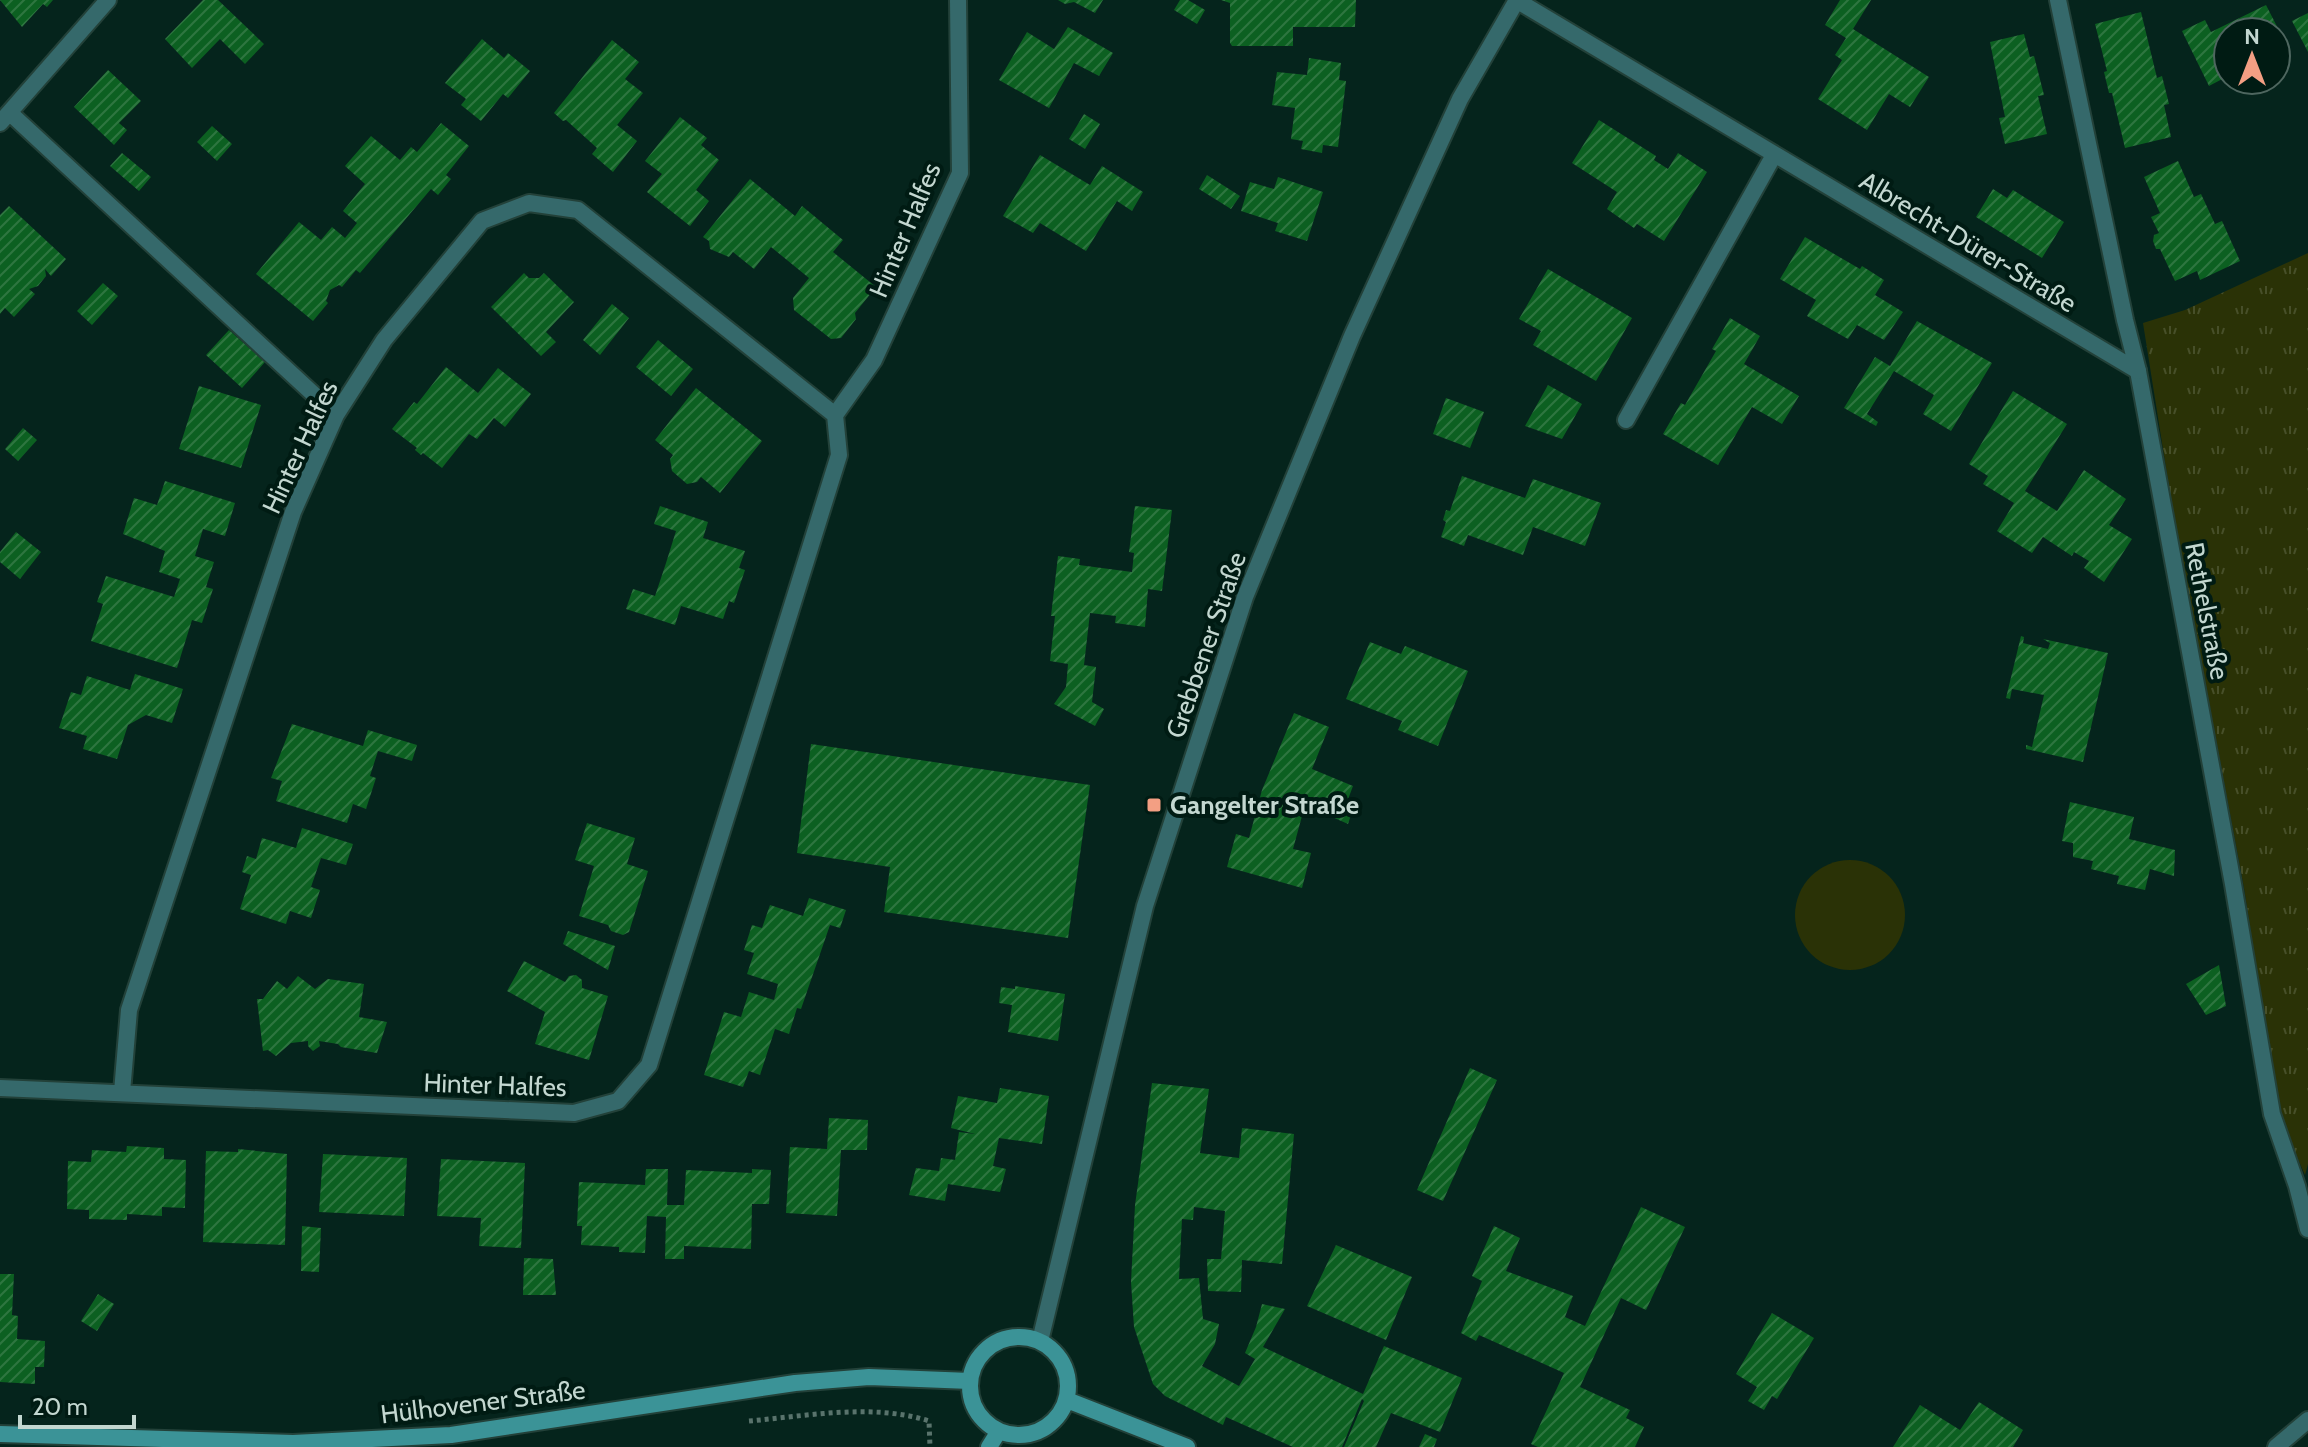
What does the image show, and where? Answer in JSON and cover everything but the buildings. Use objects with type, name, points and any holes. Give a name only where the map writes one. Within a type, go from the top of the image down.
[{"type":"main road","points":[[1025,1337],[1040,1341],[1054,1351],[1064,1365],[1069,1382],[1067,1400],[1061,1412],[1040,1431],[1013,1435],[999,1431],[986,1423],[976,1410],[970,1381],[974,1365],[995,1343],[1025,1337]]},
{"type":"main road","name":"Hülhovener Straße","points":[[0,1434],[293,1443],[435,1436],[795,1383],[869,1377],[970,1381]]},
{"type":"main road","points":[[1067,1400],[1187,1447]]},
{"type":"main road","points":[[989,1447],[999,1431]]},
{"type":"street","points":[[108,0],[5,118],[336,415]]},
{"type":"street","name":"Hinter Halfes","points":[[0,1088],[574,1113],[618,1101],[649,1065],[839,455],[835,415],[874,360],[960,173],[958,0]]},
{"type":"street","name":"Albrecht-Dürer-Straße","points":[[1517,0],[2138,371]]},
{"type":"street","name":"Grebbener Straße","points":[[1040,1341],[1145,906],[1245,597],[1352,336],[1460,99],[1517,0]]},
{"type":"street","name":"Rethelstraße","points":[[2058,0],[2138,371],[2272,1114],[2308,1229]]},
{"type":"street","points":[[1626,420],[1774,155]]},
{"type":"street","name":"Hinter Halfes","points":[[122,1092],[129,1010],[293,512],[336,415],[384,340],[482,221],[529,203],[578,210],[835,415]]},
{"type":"street","points":[[2276,1447],[2308,1420]]},
{"type":"path","points":[[735,1422],[838,1413],[905,1413],[929,1421],[930,1447]]},
{"type":"green space","points":[[2308,253],[2308,1164],[2305,1175],[2280,1119],[2244,888],[2173,512],[2143,323],[2185,310]]},
{"type":"green space","points":[[1850,860],[1871,864],[1889,876],[1901,894],[1905,915],[1901,936],[1889,954],[1871,966],[1850,970],[1829,966],[1811,954],[1799,936],[1795,915],[1799,894],[1811,876],[1829,864]]},
{"type":"place","name":"Gangelter Straße","points":[[1154,805]]}]
